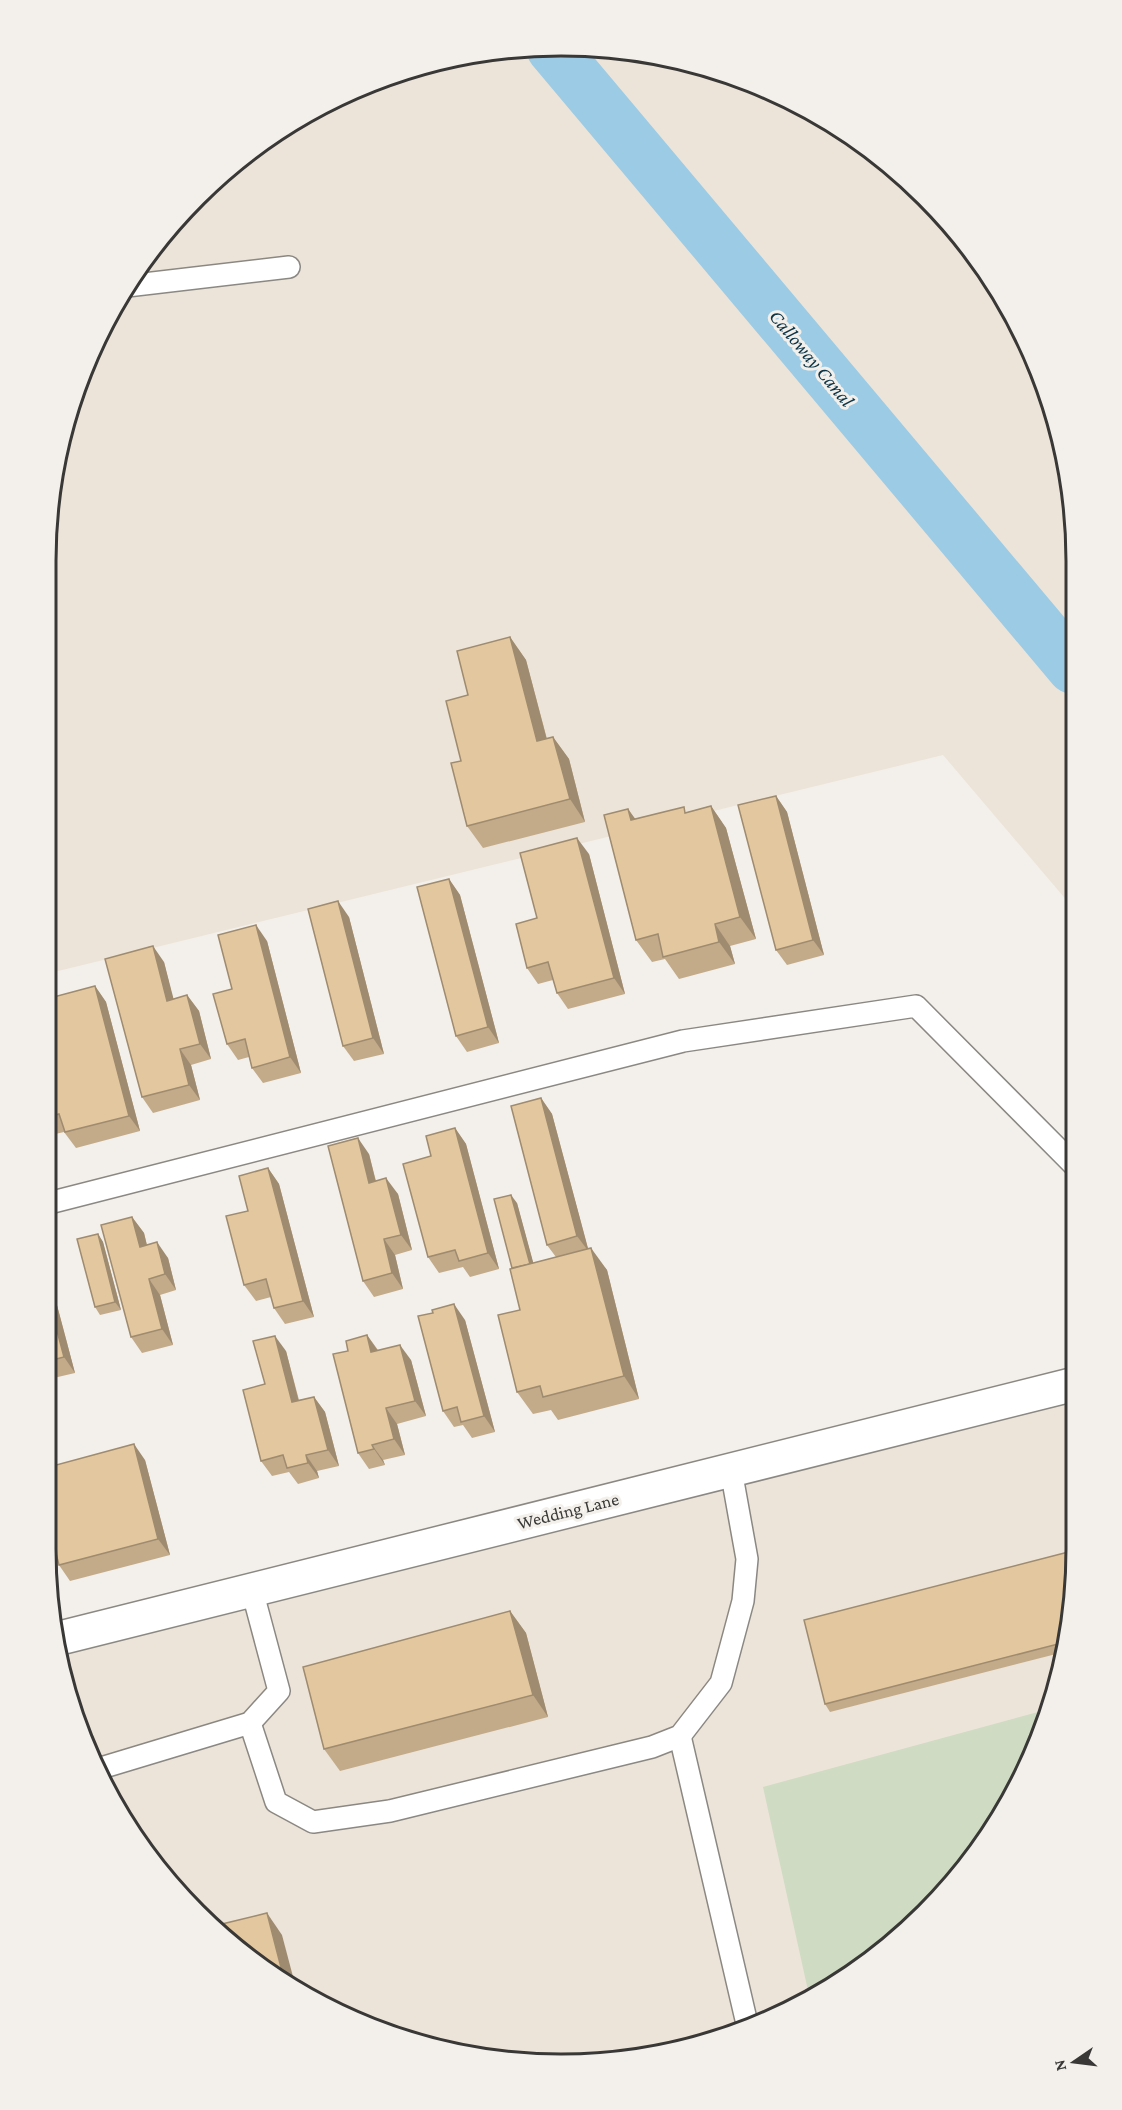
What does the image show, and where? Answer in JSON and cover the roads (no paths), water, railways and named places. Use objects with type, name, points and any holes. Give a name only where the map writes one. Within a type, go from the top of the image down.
[{"type":"street","name":"Wedding Lane","points":[[63,1637],[1066,1386]]},
{"type":"lane","points":[[138,285],[289,267]]},
{"type":"lane","points":[[56,1201],[683,1041],[916,1006],[1066,1157]]},
{"type":"lane","points":[[250,1723],[276,1802],[313,1822],[390,1811],[652,1747],[680,1736],[721,1683],[743,1601],[747,1559],[731,1470]]},
{"type":"lane","points":[[105,1767],[250,1723],[279,1691],[252,1590]]},
{"type":"lane","points":[[680,1736],[746,2019]]},
{"type":"waterway","name":"Calloway Canal","points":[[559,56],[1066,660]]}]
